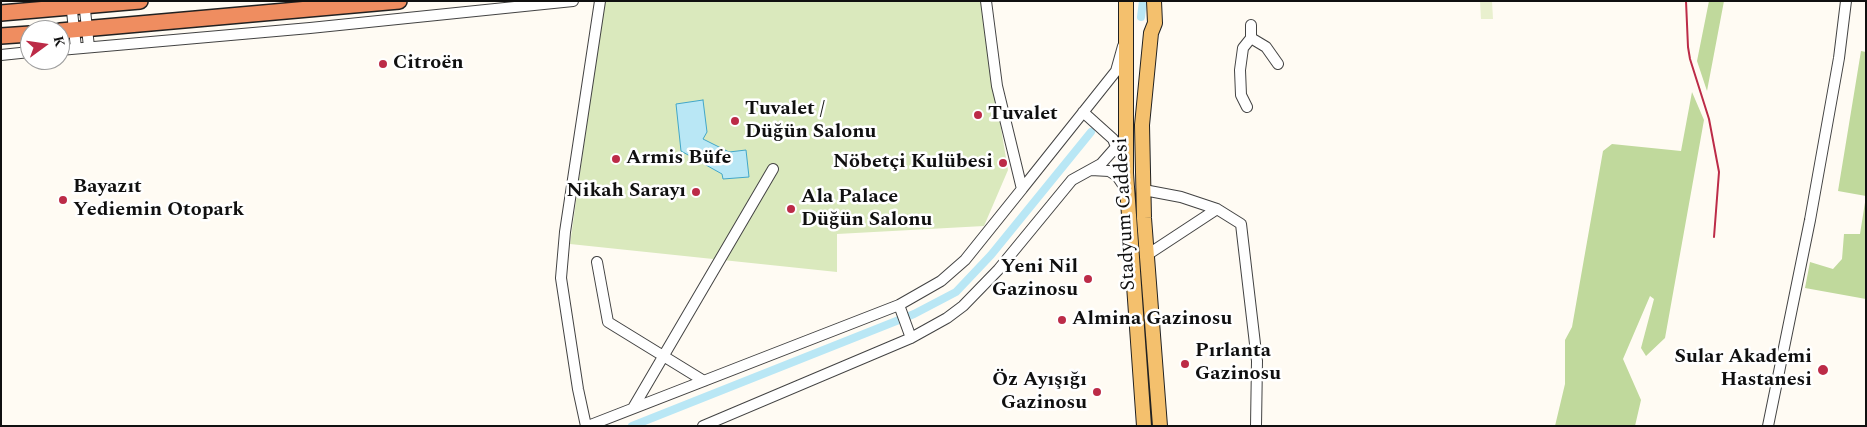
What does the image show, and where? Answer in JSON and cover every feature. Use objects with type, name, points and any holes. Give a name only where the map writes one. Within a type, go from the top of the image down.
[{"type":"highway","points":[[1,13],[78,4],[140,1]]},
{"type":"highway","points":[[74,30],[398,1]]},
{"type":"highway","points":[[1,36],[20,35]]},
{"type":"main road","name":"Stadyum Caddesi","points":[[1126,1],[1126,173],[1144,426]]},
{"type":"main road","name":"Stadyum Caddesi","points":[[1154,1],[1155,23],[1151,33],[1142,125],[1147,255],[1160,426]]},
{"type":"main road","points":[[1127,28],[1151,33]]},
{"type":"street","points":[[70,49],[310,28],[573,1]]},
{"type":"street","points":[[600,1],[565,232],[561,278],[578,389],[587,426],[899,305],[941,281],[966,260],[1116,71],[1127,28]]},
{"type":"street","points":[[986,1],[997,86],[1022,189]]},
{"type":"street","points":[[1768,426],[1839,58],[1846,1]]},
{"type":"street","points":[[76,48],[74,30],[78,4]]},
{"type":"street","points":[[1248,107],[1241,95],[1240,70],[1243,48],[1251,38],[1251,25]]},
{"type":"street","points":[[74,30],[89,47]]},
{"type":"street","points":[[1251,38],[1266,47],[1278,64]]},
{"type":"street","points":[[1,55],[20,53]]},
{"type":"street","points":[[1083,112],[1113,139],[1126,173]]},
{"type":"street","points":[[703,426],[911,338],[947,318],[968,302],[998,270],[1072,180],[1101,164],[1116,147]]},
{"type":"street","points":[[633,408],[773,170]]},
{"type":"street","points":[[1088,170],[1109,171],[1117,176],[1127,192]]},
{"type":"street","points":[[1144,190],[1182,197],[1217,209],[1241,224],[1257,361],[1256,426]]},
{"type":"street","points":[[1147,255],[1217,209]]},
{"type":"street","points":[[597,262],[608,322],[704,381]]},
{"type":"street","points":[[899,305],[911,338]]},
{"type":"green space","points":[[604,1],[985,1],[994,87],[1008,170],[984,226],[837,234],[837,272],[570,244]]},
{"type":"green space","points":[[1480,1],[1492,1],[1493,19],[1481,19]]},
{"type":"green space","points":[[1709,1],[1724,1],[1707,91],[1697,61]]},
{"type":"green space","points":[[1861,51],[1866,52],[1866,196],[1838,191]]},
{"type":"green space","points":[[1692,92],[1704,120],[1665,338],[1646,356],[1641,348],[1654,299],[1650,296],[1623,359],[1641,400],[1635,426],[1555,426],[1565,384],[1565,340],[1572,327],[1603,151],[1612,144],[1681,151]]},
{"type":"green space","points":[[1866,196],[1866,299],[1805,288],[1810,262],[1833,269],[1842,259],[1844,234],[1860,234]]},
{"type":"water","points":[[703,100],[707,132],[703,139],[729,152],[746,150],[749,177],[723,179],[722,174],[681,151],[676,104]]},
{"type":"waterway","points":[[1141,17],[1143,1]]},
{"type":"waterway","points":[[632,426],[914,314],[956,292],[991,255],[1091,132]]},
{"type":"railway","points":[[1686,1],[1690,59],[1709,119],[1719,172],[1714,237]]},
{"type":"place","name":"Citroën","points":[[383,64]]},
{"type":"place","name":"Tuvalet","points":[[978,115]]},
{"type":"place","name":"Tuvalet / Düğün Salonu","points":[[735,121]]},
{"type":"place","name":"Armis Büfe","points":[[616,159]]},
{"type":"place","name":"Nöbetçi Kulübesi","points":[[1003,163]]},
{"type":"place","name":"Nikah Sarayı","points":[[696,192]]},
{"type":"place","name":"Bayazıt Yediemin Otopark","points":[[63,200]]},
{"type":"place","name":"Ala Palace Düğün Salonu","points":[[791,209]]},
{"type":"place","name":"Yeni Nil Gazinosu","points":[[1088,279]]},
{"type":"place","name":"Almina Gazinosu","points":[[1062,320]]},
{"type":"place","name":"Pırlanta Gazinosu","points":[[1185,364]]},
{"type":"place","name":"Sular Akademi Hastanesi","points":[[1823,370]]},
{"type":"place","name":"Öz Ayışığı Gazinosu","points":[[1097,392]]}]
